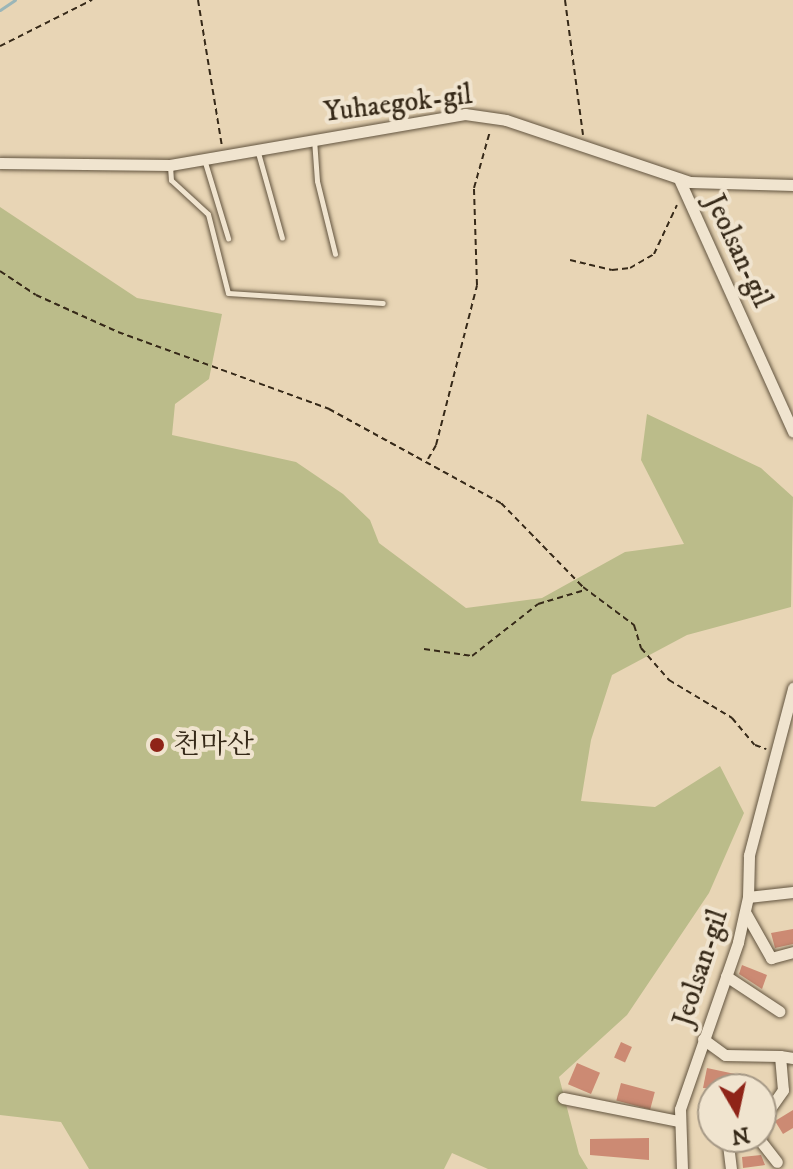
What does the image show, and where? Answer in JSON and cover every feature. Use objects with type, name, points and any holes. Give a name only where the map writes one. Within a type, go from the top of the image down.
[{"type":"street","name":"Yuhaegok-gil","points":[[0,163],[170,165],[465,114],[494,119],[679,179],[793,185]]},
{"type":"street","name":"Jeolsan-gil","points":[[679,179],[793,431]]},
{"type":"street","name":"Jeolsan-gil","points":[[682,1169],[678,1121],[745,912],[749,855],[779,753],[793,688]]},
{"type":"street","points":[[748,897],[793,892]]},
{"type":"street","points":[[745,912],[771,958],[793,952]]},
{"type":"street","points":[[726,976],[779,1011]]},
{"type":"street","points":[[703,1039],[725,1055],[793,1058]]},
{"type":"street","points":[[777,1099],[783,1090],[780,1056]]},
{"type":"street","points":[[563,1098],[678,1121]]},
{"type":"street","points":[[771,1153],[777,1162]]},
{"type":"lane","points":[[314,138],[317,181],[335,254]]},
{"type":"lane","points":[[257,148],[282,238]]},
{"type":"lane","points":[[204,159],[228,238]]},
{"type":"lane","points":[[170,165],[171,180],[208,214],[228,293],[383,303]]},
{"type":"path","points":[[0,46],[92,0]]},
{"type":"path","points":[[198,0],[223,155]]},
{"type":"path","points":[[565,0],[584,148]]},
{"type":"path","points":[[427,460],[436,445],[477,285],[474,188],[494,119]]},
{"type":"path","points":[[570,260],[612,270],[630,268],[654,254],[685,195]]},
{"type":"path","points":[[0,271],[36,295],[104,326],[329,409],[501,503],[586,590],[634,625],[641,648],[669,680],[732,718],[755,745],[779,753]]},
{"type":"path","points":[[424,649],[472,656],[538,604],[586,590]]},
{"type":"green space","points":[[0,207],[137,298],[222,314],[209,379],[175,404],[172,435],[296,462],[343,494],[370,520],[379,543],[466,608],[542,598],[625,552],[684,544],[641,460],[647,414],[761,468],[793,497],[791,607],[687,635],[612,675],[591,740],[581,801],[655,807],[720,766],[744,813],[709,893],[627,1015],[559,1077],[579,1154],[588,1169],[488,1169],[452,1153],[444,1169],[89,1169],[61,1122],[0,1115]]},
{"type":"building","points":[[793,929],[793,944],[775,948],[771,933]]},
{"type":"building","points":[[742,965],[767,975],[762,989],[739,974]]},
{"type":"building","points":[[621,1042],[632,1047],[625,1062],[614,1058]]},
{"type":"building","points":[[577,1063],[600,1073],[591,1094],[568,1084]]},
{"type":"building","points":[[707,1068],[730,1073],[706,1073]]},
{"type":"building","points":[[621,1083],[655,1092],[650,1109],[616,1100]]},
{"type":"building","points":[[793,1110],[793,1128],[783,1134],[777,1120]]},
{"type":"building","points":[[649,1138],[649,1160],[590,1155],[590,1139]]},
{"type":"building","points":[[761,1155],[765,1165],[743,1168],[742,1157]]},
{"type":"waterway","points":[[0,10],[15,0]]},
{"type":"place","name":"천마산","points":[[157,745]]}]
